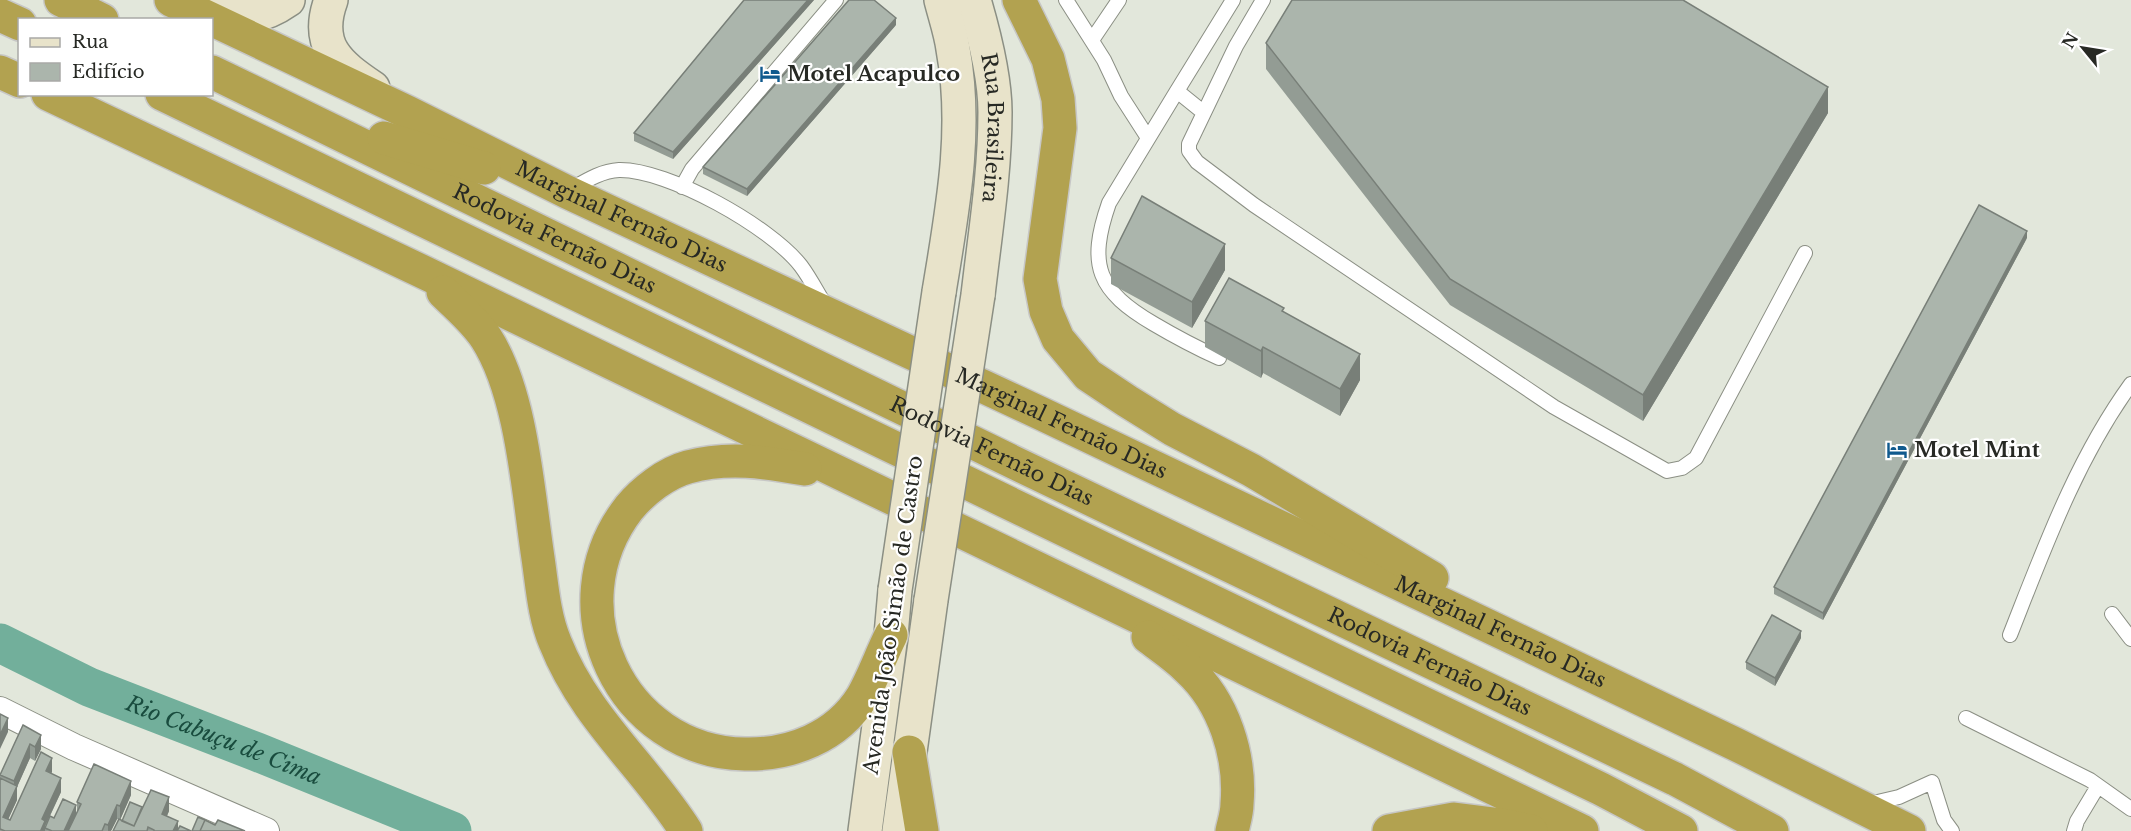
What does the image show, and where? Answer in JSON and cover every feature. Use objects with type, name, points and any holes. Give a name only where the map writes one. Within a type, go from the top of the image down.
[{"type":"highway","points":[[61,0],[98,18]]},
{"type":"highway","points":[[1019,0],[1048,59],[1058,99],[1060,128],[1040,279],[1046,311],[1058,339],[1088,375],[1172,429],[1251,470],[1467,599],[1484,624]]},
{"type":"highway","name":"Marginal Fernão Dias","points":[[179,4],[208,18]]},
{"type":"highway","points":[[0,15],[18,23]]},
{"type":"highway","name":"Marginal Fernão Dias","points":[[213,20],[567,192],[1484,624],[1735,744],[1909,831]]},
{"type":"highway","points":[[0,72],[18,80]]},
{"type":"highway","name":"Rodovia Fernão Dias","points":[[213,72],[1015,463],[1675,779],[1772,831]]},
{"type":"highway","points":[[52,96],[419,270],[1582,831]]},
{"type":"highway","name":"Rodovia Fernão Dias","points":[[166,96],[1580,779],[1682,831]]},
{"type":"highway","points":[[285,107],[567,192]]},
{"type":"highway","points":[[419,270],[469,317],[487,340],[502,372],[517,420],[526,467],[542,591],[554,639],[563,662],[583,699],[686,831]]},
{"type":"highway","points":[[846,477],[770,463],[745,460],[720,461],[686,467],[639,496],[620,520],[604,550],[599,574],[596,618],[605,651],[625,692],[645,714],[669,732],[689,742],[728,753],[765,754],[797,747],[814,740],[823,736],[846,718],[862,696],[891,635]]},
{"type":"highway","points":[[1097,597],[1189,669],[1218,708],[1229,737],[1237,774],[1237,805],[1232,831]]},
{"type":"highway","points":[[909,752],[922,831]]},
{"type":"highway","points":[[1389,831],[1454,819],[1531,831]]},
{"type":"main road","points":[[179,4],[250,18],[273,11],[288,0]]},
{"type":"main road","points":[[331,0],[326,20],[326,34],[329,46],[339,63],[406,112]]},
{"type":"main road","name":"Rua Brasileira","points":[[939,292],[955,195],[959,125],[954,50],[941,0]]},
{"type":"main road","name":"Rua Brasileira","points":[[974,0],[986,41],[995,110],[992,177],[978,295]]},
{"type":"main road","name":"Avenida João Simão de Castro","points":[[865,831],[895,590],[939,292]]},
{"type":"main road","name":"Avenida João Simão de Castro","points":[[898,831],[978,295]]},
{"type":"street","points":[[0,710],[74,747],[266,831]]},
{"type":"lane","points":[[682,187],[692,169],[836,0]]},
{"type":"lane","points":[[1066,0],[1104,60],[1120,96],[1148,138]]},
{"type":"lane","points":[[1092,40],[1119,0]]},
{"type":"lane","points":[[1219,358],[1187,344],[1135,313],[1118,300],[1104,282],[1098,256],[1098,244],[1102,222],[1109,203],[1233,0]]},
{"type":"lane","points":[[1263,0],[1236,46],[1189,144],[1189,151],[1197,162],[1254,205],[1554,407],[1668,471],[1682,468],[1696,458],[1805,253]]},
{"type":"lane","points":[[1177,91],[1203,112]]},
{"type":"lane","points":[[567,192],[597,175],[618,170],[650,175],[720,203],[764,232],[800,265],[831,315]]},
{"type":"lane","points":[[2010,635],[2063,505],[2095,439],[2131,384]]},
{"type":"lane","points":[[2112,614],[2131,639]]},
{"type":"lane","points":[[1966,718],[2098,786],[2131,809]]},
{"type":"lane","points":[[1858,806],[1899,797],[1932,782],[1944,820],[1952,831]]},
{"type":"lane","points":[[2074,831],[2098,786]]},
{"type":"building","points":[[744,0],[808,0],[673,152],[634,133]]},
{"type":"building","points":[[849,0],[874,0],[896,18],[747,189],[703,167]]},
{"type":"building","points":[[1292,0],[1683,0],[1828,87],[1643,395],[1450,279],[1266,43]]},
{"type":"building","points":[[1142,196],[1225,244],[1192,302],[1111,258]]},
{"type":"building","points":[[1979,205],[2027,231],[1823,613],[1774,587]]},
{"type":"building","points":[[1229,278],[1284,308],[1282,311],[1360,354],[1340,389],[1263,347],[1261,351],[1205,321]]},
{"type":"building","points":[[1772,615],[1801,631],[1775,678],[1746,662]]},
{"type":"building","points":[[0,714],[8,718],[0,735]]},
{"type":"building","points":[[23,725],[41,735],[35,747],[30,744],[14,781],[0,775]]},
{"type":"building","points":[[41,752],[52,758],[46,771],[61,778],[42,819],[45,821],[42,831],[0,829],[0,778],[17,786],[3,817],[10,820]]},
{"type":"building","points":[[94,764],[131,781],[120,806],[117,805],[108,825],[105,824],[102,831],[68,831],[81,804],[77,802]]},
{"type":"building","points":[[151,790],[169,797],[162,814],[178,821],[173,831],[154,831],[148,827],[147,831],[113,831],[119,819],[134,826]]},
{"type":"building","points":[[63,799],[76,805],[64,831],[52,831],[45,828],[50,816],[54,818]]},
{"type":"building","points":[[130,802],[142,807],[134,826],[122,821]]},
{"type":"building","points":[[198,817],[205,820],[200,831],[192,831]]},
{"type":"building","points":[[205,820],[215,825],[218,820],[245,831],[200,831]]},
{"type":"building","points":[[180,826],[191,831],[177,831]]},
{"type":"waterway","name":"Rio Cabuçu de Cima","points":[[0,643],[89,687],[452,831]]},
{"type":"place","name":"Motel Acapulco","points":[[770,74]]},
{"type":"place","name":"Motel Mint","points":[[1897,450]]}]
